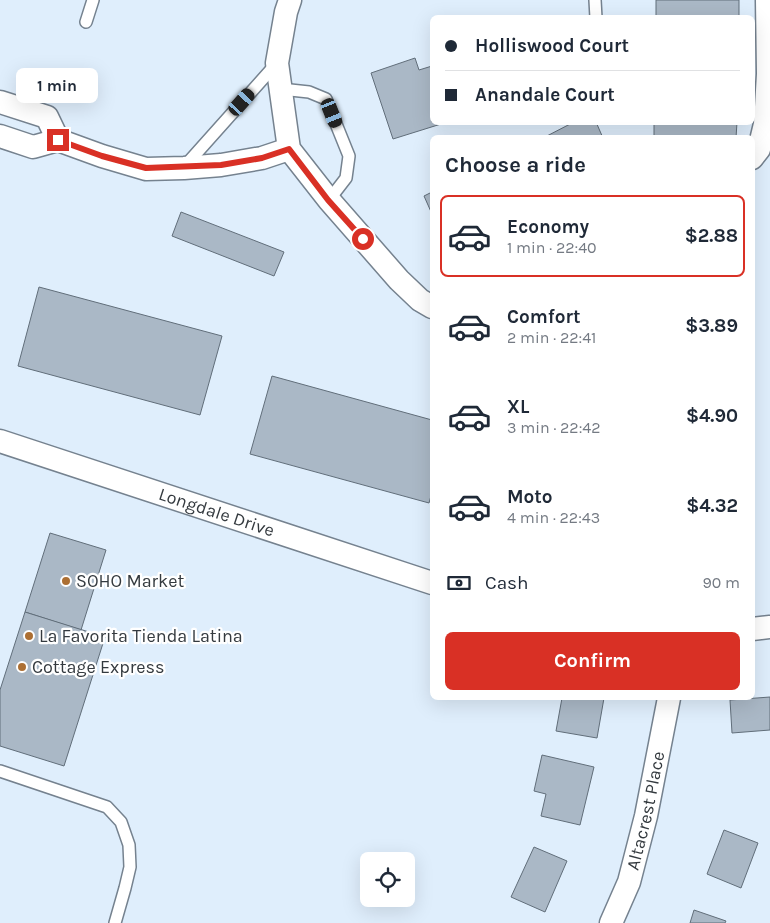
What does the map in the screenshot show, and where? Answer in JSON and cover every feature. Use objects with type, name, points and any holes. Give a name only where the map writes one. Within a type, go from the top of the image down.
[{"type":"street","points":[[290,0],[277,63],[289,149],[328,200],[399,280],[420,300],[430,306]]},
{"type":"street","points":[[755,154],[759,149],[765,124],[768,74],[767,0]]},
{"type":"street","points":[[0,102],[46,117],[58,140]]},
{"type":"street","points":[[0,136],[33,147],[58,140],[102,156],[146,168],[184,168],[221,165],[262,158],[289,149]]},
{"type":"street","name":"Longdale Drive","points":[[0,441],[430,582]]},
{"type":"street","points":[[755,629],[770,627]]},
{"type":"street","name":"Altacrest Place","points":[[611,923],[629,882],[643,825],[669,700]]},
{"type":"lane","points":[[86,22],[93,0]]},
{"type":"lane","points":[[595,0],[596,15]]},
{"type":"lane","points":[[184,168],[277,63]]},
{"type":"lane","points":[[281,88],[309,92],[326,99],[349,156],[346,178],[328,200]]},
{"type":"lane","points":[[0,771],[106,807],[122,822],[129,845],[130,867],[115,923]]},
{"type":"building","points":[[656,0],[739,0],[739,15],[656,15]]},
{"type":"building","points":[[415,58],[419,70],[430,67],[430,125],[438,125],[393,139],[371,73]]},
{"type":"building","points":[[568,125],[597,125],[602,135],[549,135]]},
{"type":"building","points":[[654,125],[737,125],[736,135],[654,135]]},
{"type":"building","points":[[430,193],[430,210],[424,196]]},
{"type":"building","points":[[181,212],[284,252],[274,276],[172,236]]},
{"type":"building","points":[[39,287],[222,336],[200,415],[18,366]]},
{"type":"building","points":[[272,376],[430,419],[430,499],[429,503],[250,454]]},
{"type":"building","name":"SOHO Market","points":[[50,533],[106,550],[81,630],[25,612]]},
{"type":"building","points":[[25,612],[105,637],[64,766],[0,746],[0,690]]},
{"type":"building","points":[[770,697],[770,730],[732,733],[730,700],[755,700],[755,698]]},
{"type":"building","points":[[562,700],[604,700],[597,738],[556,731]]},
{"type":"building","points":[[542,755],[594,767],[580,825],[541,816],[546,794],[534,791]]},
{"type":"building","points":[[724,830],[758,843],[741,888],[707,874]]},
{"type":"building","points":[[534,847],[567,861],[545,912],[511,897]]},
{"type":"building","points":[[694,910],[726,921],[725,923],[690,923]]},
{"type":"place","name":"SOHO Market","points":[[66,581]]},
{"type":"place","name":"La Favorita Tienda Latina","points":[[29,636]]},
{"type":"place","name":"Cottage Express","points":[[22,667]]},
{"type":"route","points":[[58,140],[102,156],[146,168],[184,168],[221,165],[262,158],[289,149],[328,200],[363,239]]}]
